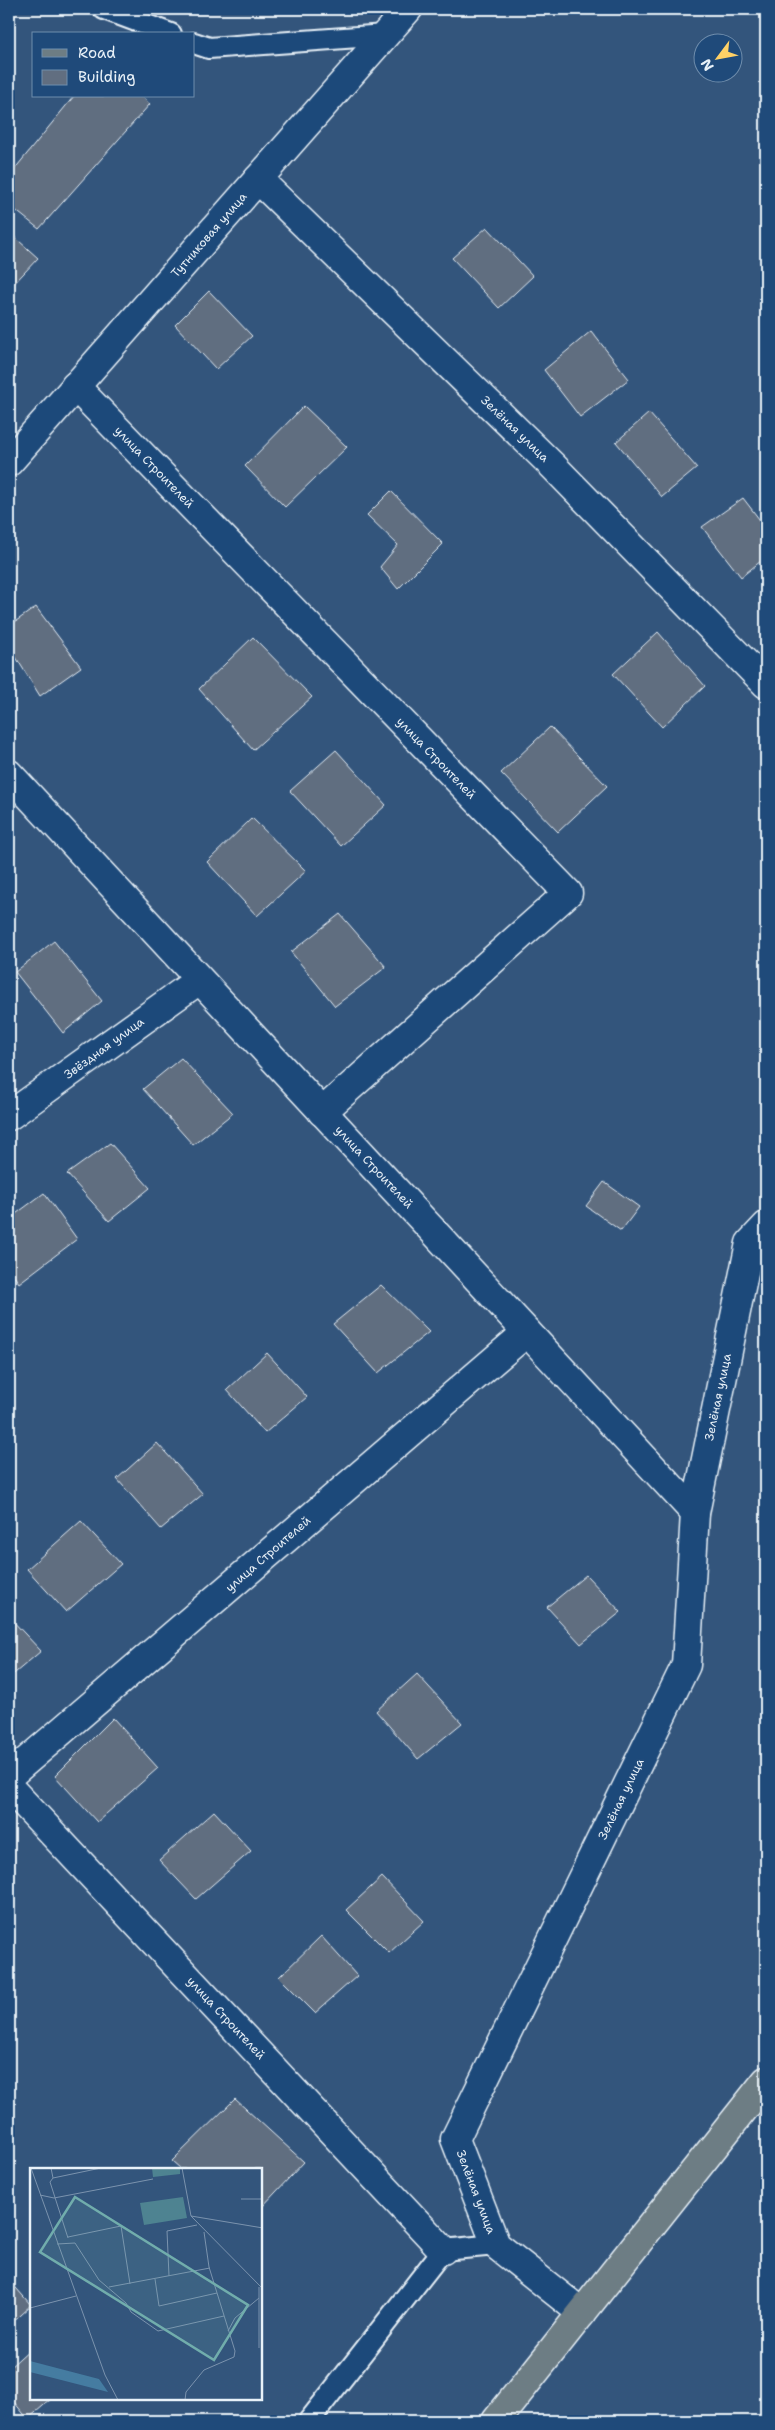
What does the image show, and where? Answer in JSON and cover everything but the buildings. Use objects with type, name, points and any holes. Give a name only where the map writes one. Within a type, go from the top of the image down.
[{"type":"main road","points":[[496,2421],[766,2081]]},
{"type":"street","name":"Тутниковая улица","points":[[9,462],[408,9]]},
{"type":"street","name":"Зелёная улица","points":[[258,179],[553,466],[766,684]]},
{"type":"street","name":"улица Строителей","points":[[75,386],[568,893],[322,1112]]},
{"type":"street","name":"улица Строителей","points":[[9,774],[695,1513]]},
{"type":"street","name":"Звёздная улица","points":[[9,1116],[199,980]]},
{"type":"street","name":"Зелёная улица","points":[[582,2313],[496,2245],[456,2139],[686,1666],[695,1513],[750,1243],[766,1226]]},
{"type":"street","name":"улица Строителей","points":[[9,1776],[527,1332]]},
{"type":"street","name":"улица Строителей","points":[[9,1787],[443,2250]]},
{"type":"lane","points":[[104,9],[165,32]]},
{"type":"lane","points":[[195,42],[209,48],[385,35]]},
{"type":"lane","points":[[309,2421],[443,2250],[496,2245]]}]
